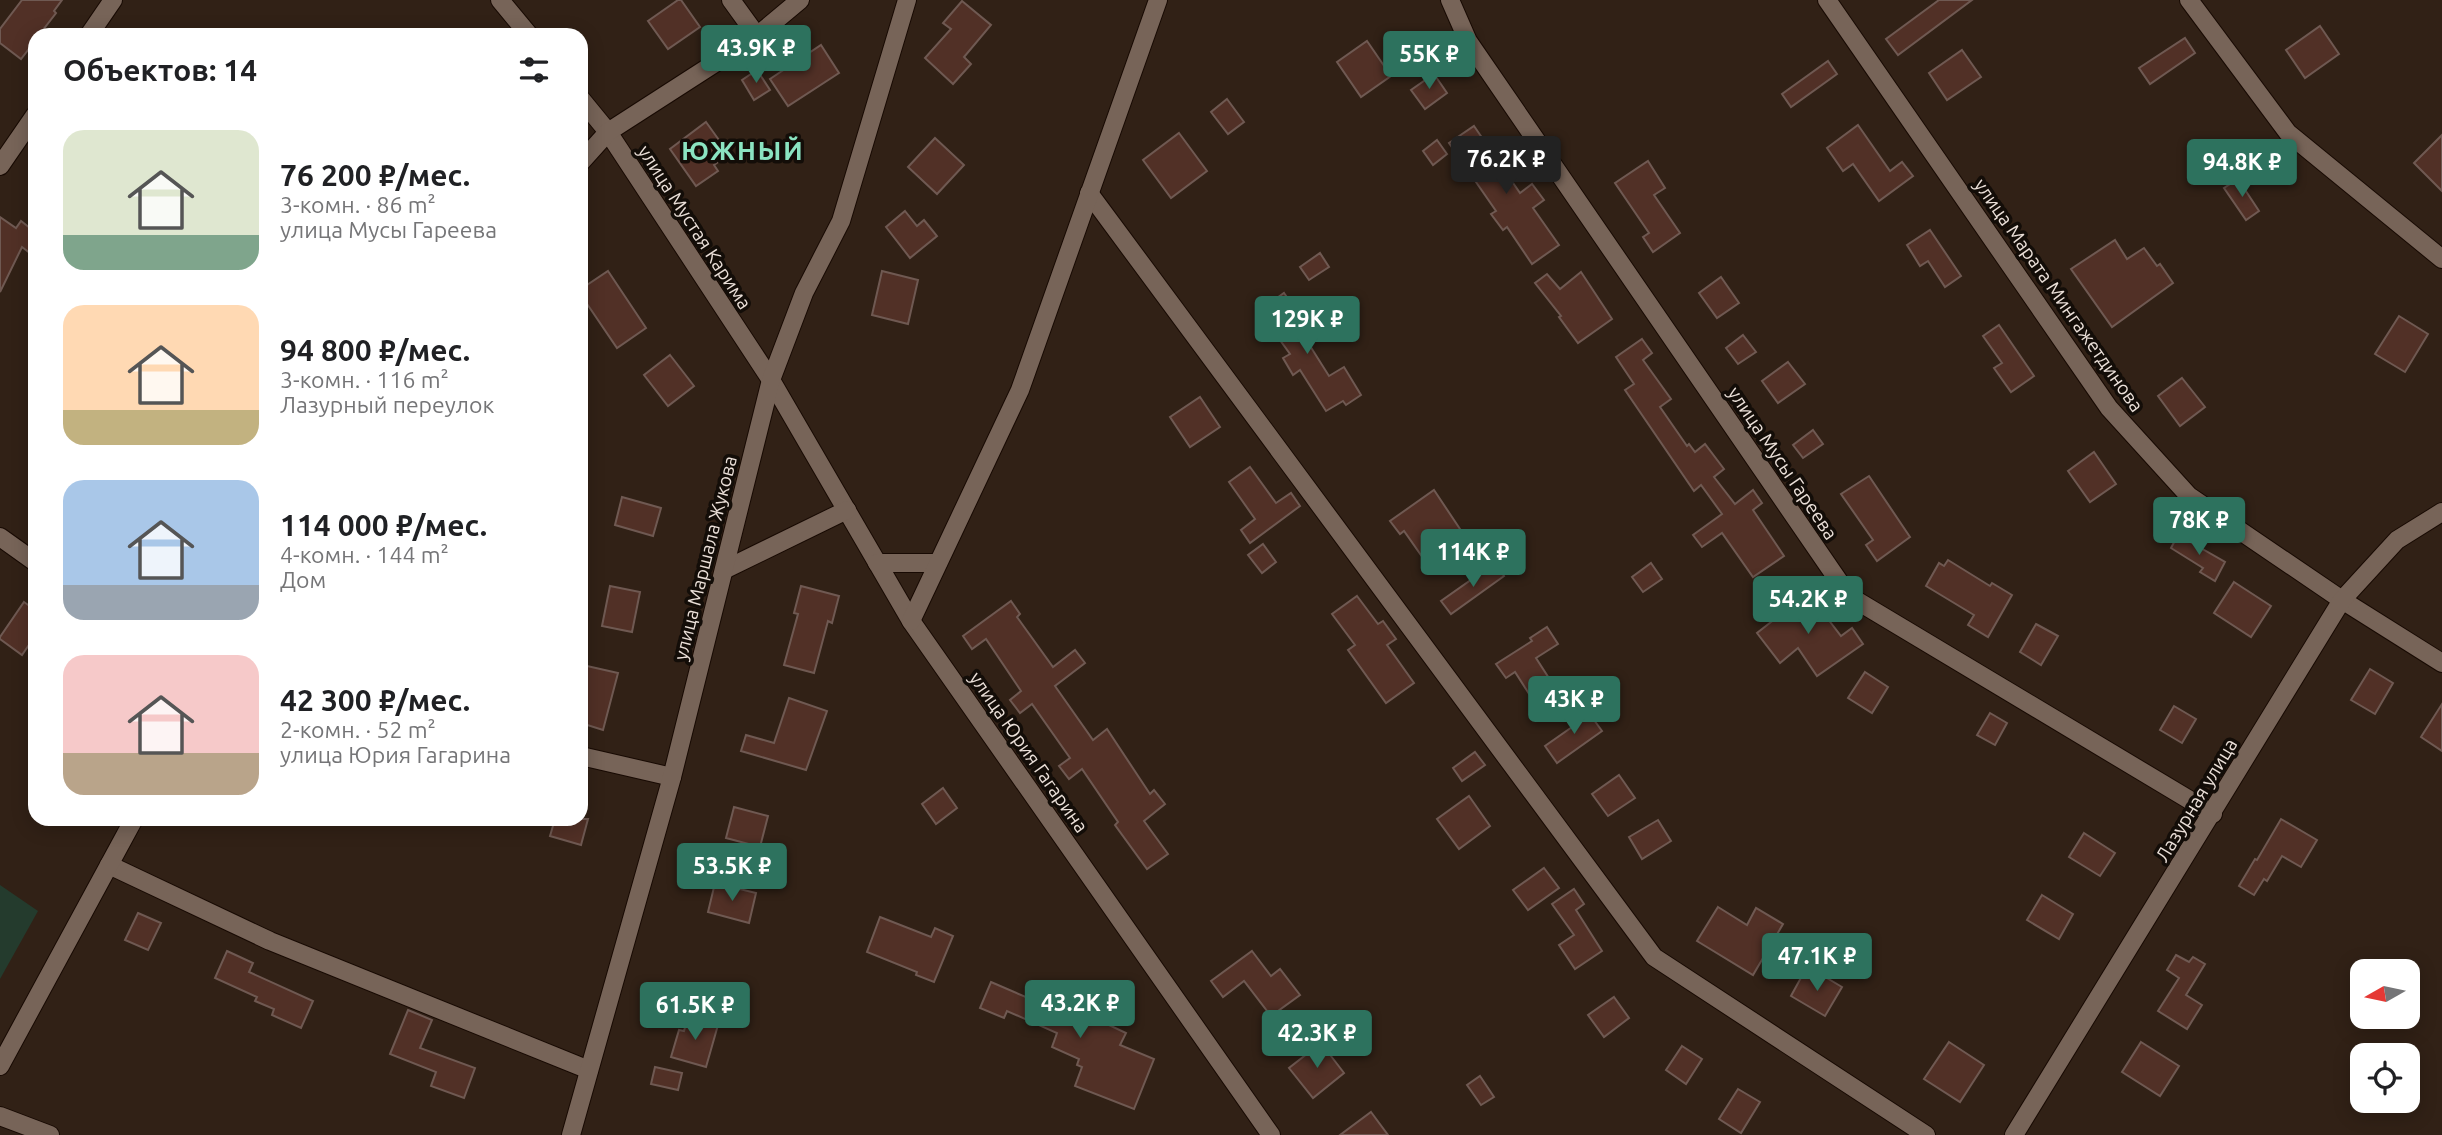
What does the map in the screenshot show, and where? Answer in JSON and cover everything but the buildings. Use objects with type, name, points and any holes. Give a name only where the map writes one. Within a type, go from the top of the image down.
[{"type":"street","points":[[94,28],[113,0]]},
{"type":"street","points":[[500,0],[523,28]]},
{"type":"street","points":[[731,0],[757,36]]},
{"type":"street","points":[[588,154],[608,132],[757,36],[800,0]]},
{"type":"street","name":"улица Маршала Жукова","points":[[571,1135],[672,777],[771,380],[804,293],[841,221],[907,0]]},
{"type":"street","points":[[911,621],[1020,390],[1158,0]]},
{"type":"street","name":"улица Мусы Гареева","points":[[1450,0],[1468,41],[1849,596],[2213,814]]},
{"type":"street","name":"улица Марата Мингажетдинова","points":[[1827,0],[2109,408],[2189,496],[2342,600],[2442,663]]},
{"type":"street","points":[[2189,0],[2288,133],[2439,252]]},
{"type":"street","name":"улица Мустая Карима","points":[[588,108],[608,132],[771,380]]},
{"type":"street","points":[[0,166],[28,125]]},
{"type":"street","points":[[1089,193],[1654,957],[1926,1135]]},
{"type":"street","name":"улица Юрия Гагарина","points":[[771,380],[911,621],[1271,1135]]},
{"type":"street","points":[[724,570],[847,510]]},
{"type":"street","name":"Лазурная улица","points":[[2014,1135],[2342,600],[2397,540],[2442,512]]},
{"type":"street","points":[[0,537],[28,557]]},
{"type":"street","points":[[877,563],[938,563]]},
{"type":"street","points":[[588,758],[672,777]]},
{"type":"street","points":[[0,1066],[130,826]]},
{"type":"street","points":[[109,865],[270,941],[589,1070]]},
{"type":"street","points":[[0,1116],[23,1130],[50,1135]]},
{"type":"green space","points":[[0,885],[38,911],[0,979]]},
{"type":"district","name":"ЮЖНЫЙ","points":[[743,151]]}]
